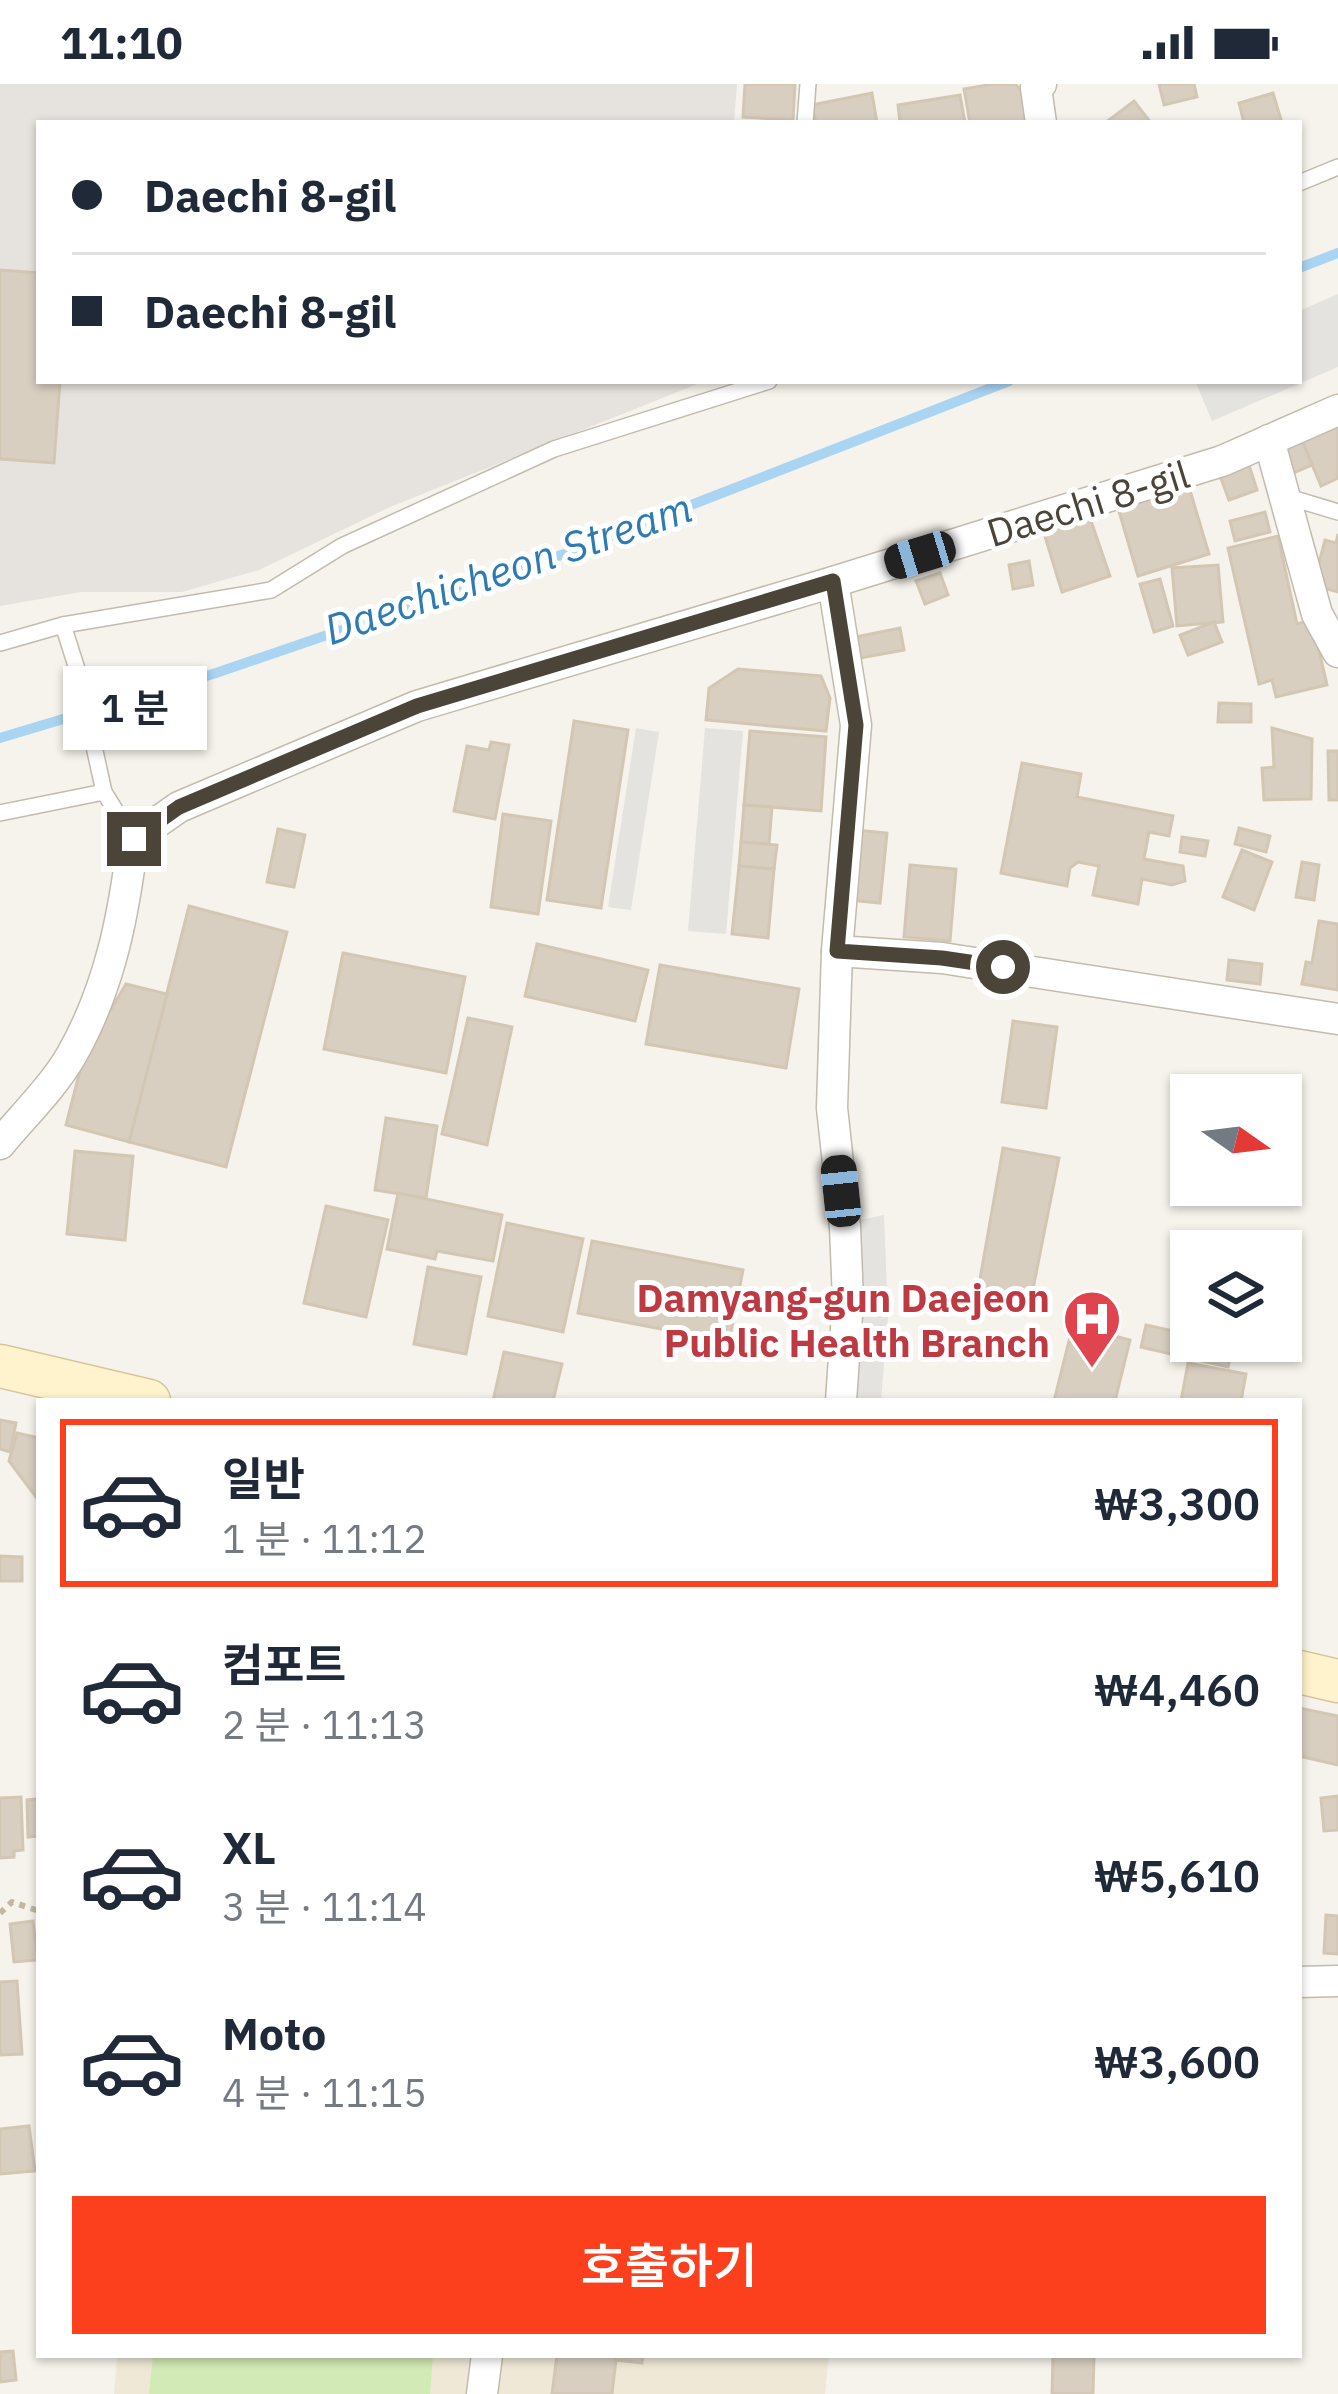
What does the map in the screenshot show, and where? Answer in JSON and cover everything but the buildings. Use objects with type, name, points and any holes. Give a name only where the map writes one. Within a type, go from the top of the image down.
[{"type":"street","points":[[1041,84],[1036,88],[1041,120]]},
{"type":"street","name":"Daechi 8-gil","points":[[134,839],[179,807],[417,706],[1222,461],[1338,410]]},
{"type":"street","points":[[1269,440],[1317,614],[1338,652]]},
{"type":"street","points":[[833,581],[856,725],[837,951],[832,1108],[848,1287],[841,1398]]},
{"type":"street","points":[[0,1144],[70,1058],[106,980],[124,914],[134,839]]},
{"type":"street","points":[[837,951],[942,958],[1338,1019]]},
{"type":"street","points":[[0,1366],[136,1398]]},
{"type":"street","points":[[1302,1673],[1338,1681]]},
{"type":"street","points":[[1302,1982],[1338,1981]]},
{"type":"street","points":[[482,2394],[487,2358]]},
{"type":"lane","points":[[805,120],[808,84]]},
{"type":"lane","points":[[1302,182],[1338,166]]},
{"type":"lane","points":[[0,643],[63,626],[272,590],[342,545],[554,449],[760,384]]},
{"type":"lane","points":[[1286,496],[1338,512]]},
{"type":"lane","points":[[63,626],[104,792],[134,839]]},
{"type":"lane","points":[[0,813],[104,792]]},
{"type":"path","points":[[0,1913],[12,1902],[36,1910]]},
{"type":"shaded area","points":[[0,84],[737,84],[734,120],[36,120],[36,384],[698,384],[390,507],[259,570],[182,592],[81,592],[0,606]]},
{"type":"shaded area","points":[[1338,294],[1338,367],[1302,382],[1302,310]]},
{"type":"shaded area","points":[[1196,384],[1298,384],[1212,421]]},
{"type":"shaded area","points":[[636,728],[659,732],[631,910],[608,907]]},
{"type":"shaded area","points":[[705,728],[743,731],[726,934],[688,931]]},
{"type":"shaded area","points":[[884,1215],[888,1316],[881,1398],[853,1398],[855,1221]]},
{"type":"shaded area","points":[[117,2358],[829,2358],[825,2394],[114,2394]]},
{"type":"green space","points":[[153,2358],[433,2358],[430,2394],[149,2394]]},
{"type":"waterway","name":"Daechicheon Stream","points":[[1302,267],[1338,253]]},
{"type":"waterway","name":"Daechicheon Stream","points":[[0,738],[216,673],[573,551],[1001,384]]},
{"type":"place","name":"Damyang-gun Daejeon Public Health Branch","points":[[1092,1370]]},
{"type":"route","points":[[134,839],[179,807],[417,706],[833,581],[856,725],[837,951],[1003,967]]}]
